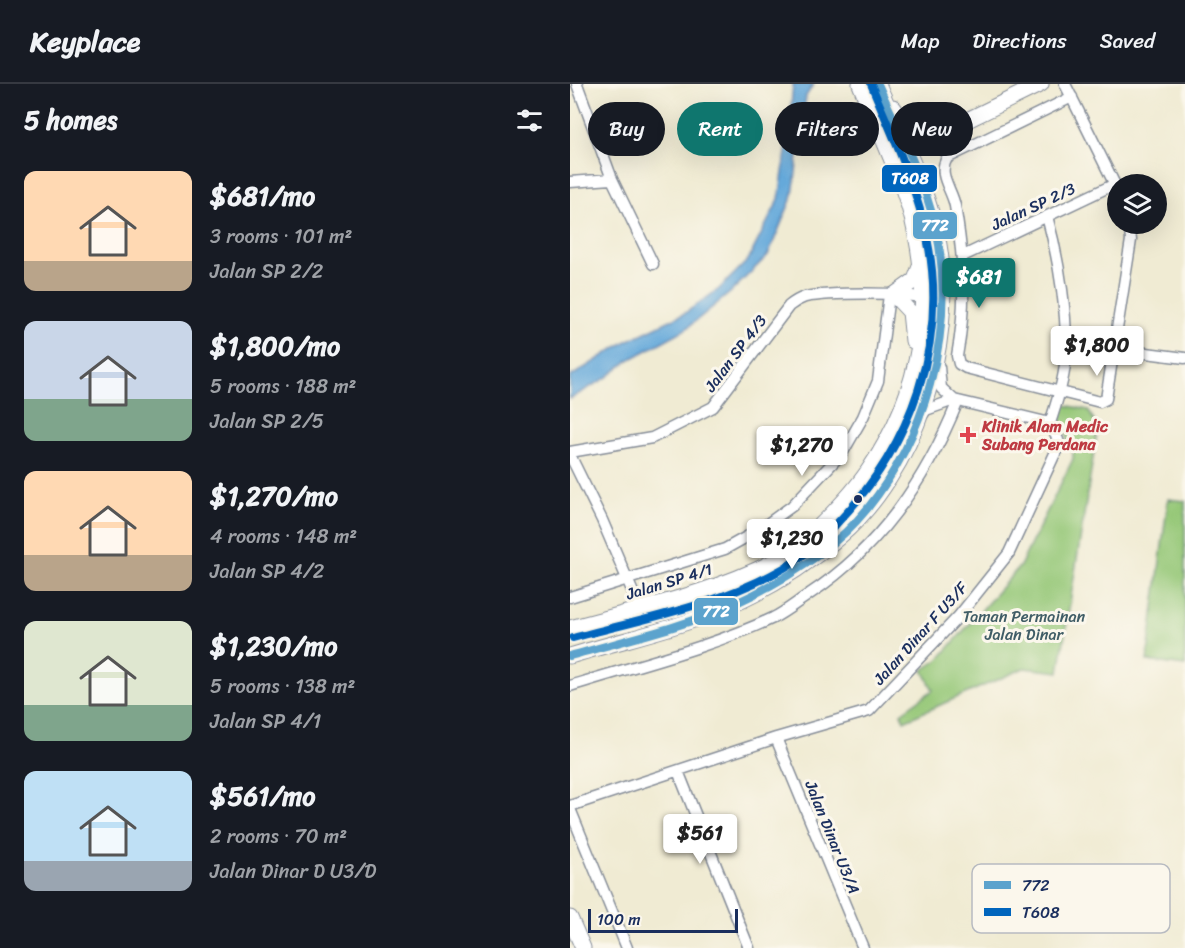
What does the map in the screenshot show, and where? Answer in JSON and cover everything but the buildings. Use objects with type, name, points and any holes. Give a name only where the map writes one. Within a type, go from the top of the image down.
[{"type":"main road","name":"Jalan SP 4/1","points":[[570,628],[720,584],[779,559],[855,489],[897,423],[912,383],[923,335],[924,299],[921,262],[908,205],[860,84]]},
{"type":"main road","points":[[879,84],[891,104]]},
{"type":"main road","points":[[879,84],[891,113]]},
{"type":"main road","points":[[973,117],[1041,84]]},
{"type":"main road","points":[[570,656],[718,611],[789,574],[839,537],[872,501],[900,461],[918,421],[940,344],[943,283],[939,246],[931,212],[909,156]]},
{"type":"main road","points":[[919,180],[922,156]]},
{"type":"main road","points":[[912,383],[913,321],[906,306],[891,295],[915,280],[921,262]]},
{"type":"main road","points":[[924,299],[934,313],[940,344]]},
{"type":"main road","points":[[570,918],[583,948]]},
{"type":"street","points":[[577,84],[612,179],[653,264]]},
{"type":"street","points":[[1065,84],[1110,174]]},
{"type":"street","points":[[1072,97],[947,158],[943,173],[954,202],[963,256],[965,302],[957,356],[959,364],[966,368],[1100,402],[1106,399],[1130,234]]},
{"type":"street","points":[[570,182],[612,179]]},
{"type":"street","name":"Jalan SP 2/3","points":[[963,256],[1107,191]]},
{"type":"street","points":[[940,344],[938,378],[941,388],[956,400],[1050,423],[1060,392],[1065,364],[1064,324],[1054,240],[1047,216]]},
{"type":"street","points":[[570,597],[725,549],[759,530],[792,506],[843,452],[863,417],[878,381],[891,295]]},
{"type":"street","name":"Jalan SP 4/3","points":[[570,454],[652,438],[714,407],[789,306],[797,299],[816,296],[891,295],[924,299]]},
{"type":"street","points":[[1115,350],[1185,358]]},
{"type":"street","points":[[918,421],[926,410],[956,400]]},
{"type":"street","points":[[570,686],[728,636],[774,617],[830,581],[872,543],[920,481],[942,440],[956,400]]},
{"type":"street","name":"Jalan Dinar F U3/F","points":[[570,808],[776,738],[870,711],[958,617],[1009,553],[1058,447],[1058,440],[1050,423]]},
{"type":"street","points":[[570,454],[603,520],[640,609]]},
{"type":"street","name":"Jalan Dinar U3/A","points":[[776,738],[862,948]]},
{"type":"street","points":[[678,771],[749,948]]},
{"type":"street","points":[[570,808],[627,948]]},
{"type":"green space","name":"Taman Permainan Jalan Dinar","points":[[1065,405],[1088,410],[1098,427],[1059,672],[1024,668],[904,721],[901,713],[933,690],[923,670],[939,659],[1020,566],[1073,459],[1073,451],[1067,446],[1067,437],[1059,414]]},
{"type":"green space","points":[[1168,499],[1185,501],[1185,666],[1147,661]]},
{"type":"water","points":[[793,84],[814,84],[806,96],[805,102],[791,102]]},
{"type":"water","points":[[785,156],[798,156],[793,195],[768,255],[731,292],[686,329],[629,360],[606,378],[570,399],[570,377],[625,342],[685,313],[719,289],[748,260],[779,199]]},
{"type":"transit line","name":"T608","points":[[573,638],[708,601],[734,592],[784,568],[806,553],[833,528],[864,492],[886,460],[904,426],[918,390],[928,353],[933,315],[932,277],[927,238],[917,198],[871,84]]},
{"type":"transit line","name":"772","points":[[570,656],[694,620],[734,604],[806,564],[839,538],[867,509],[905,450],[919,418],[938,350],[942,315],[942,280],[939,245],[929,204],[914,163],[878,84]]},
{"type":"place","name":"Klinik Alam Medic Subang Perdana","points":[[968,435]]}]
